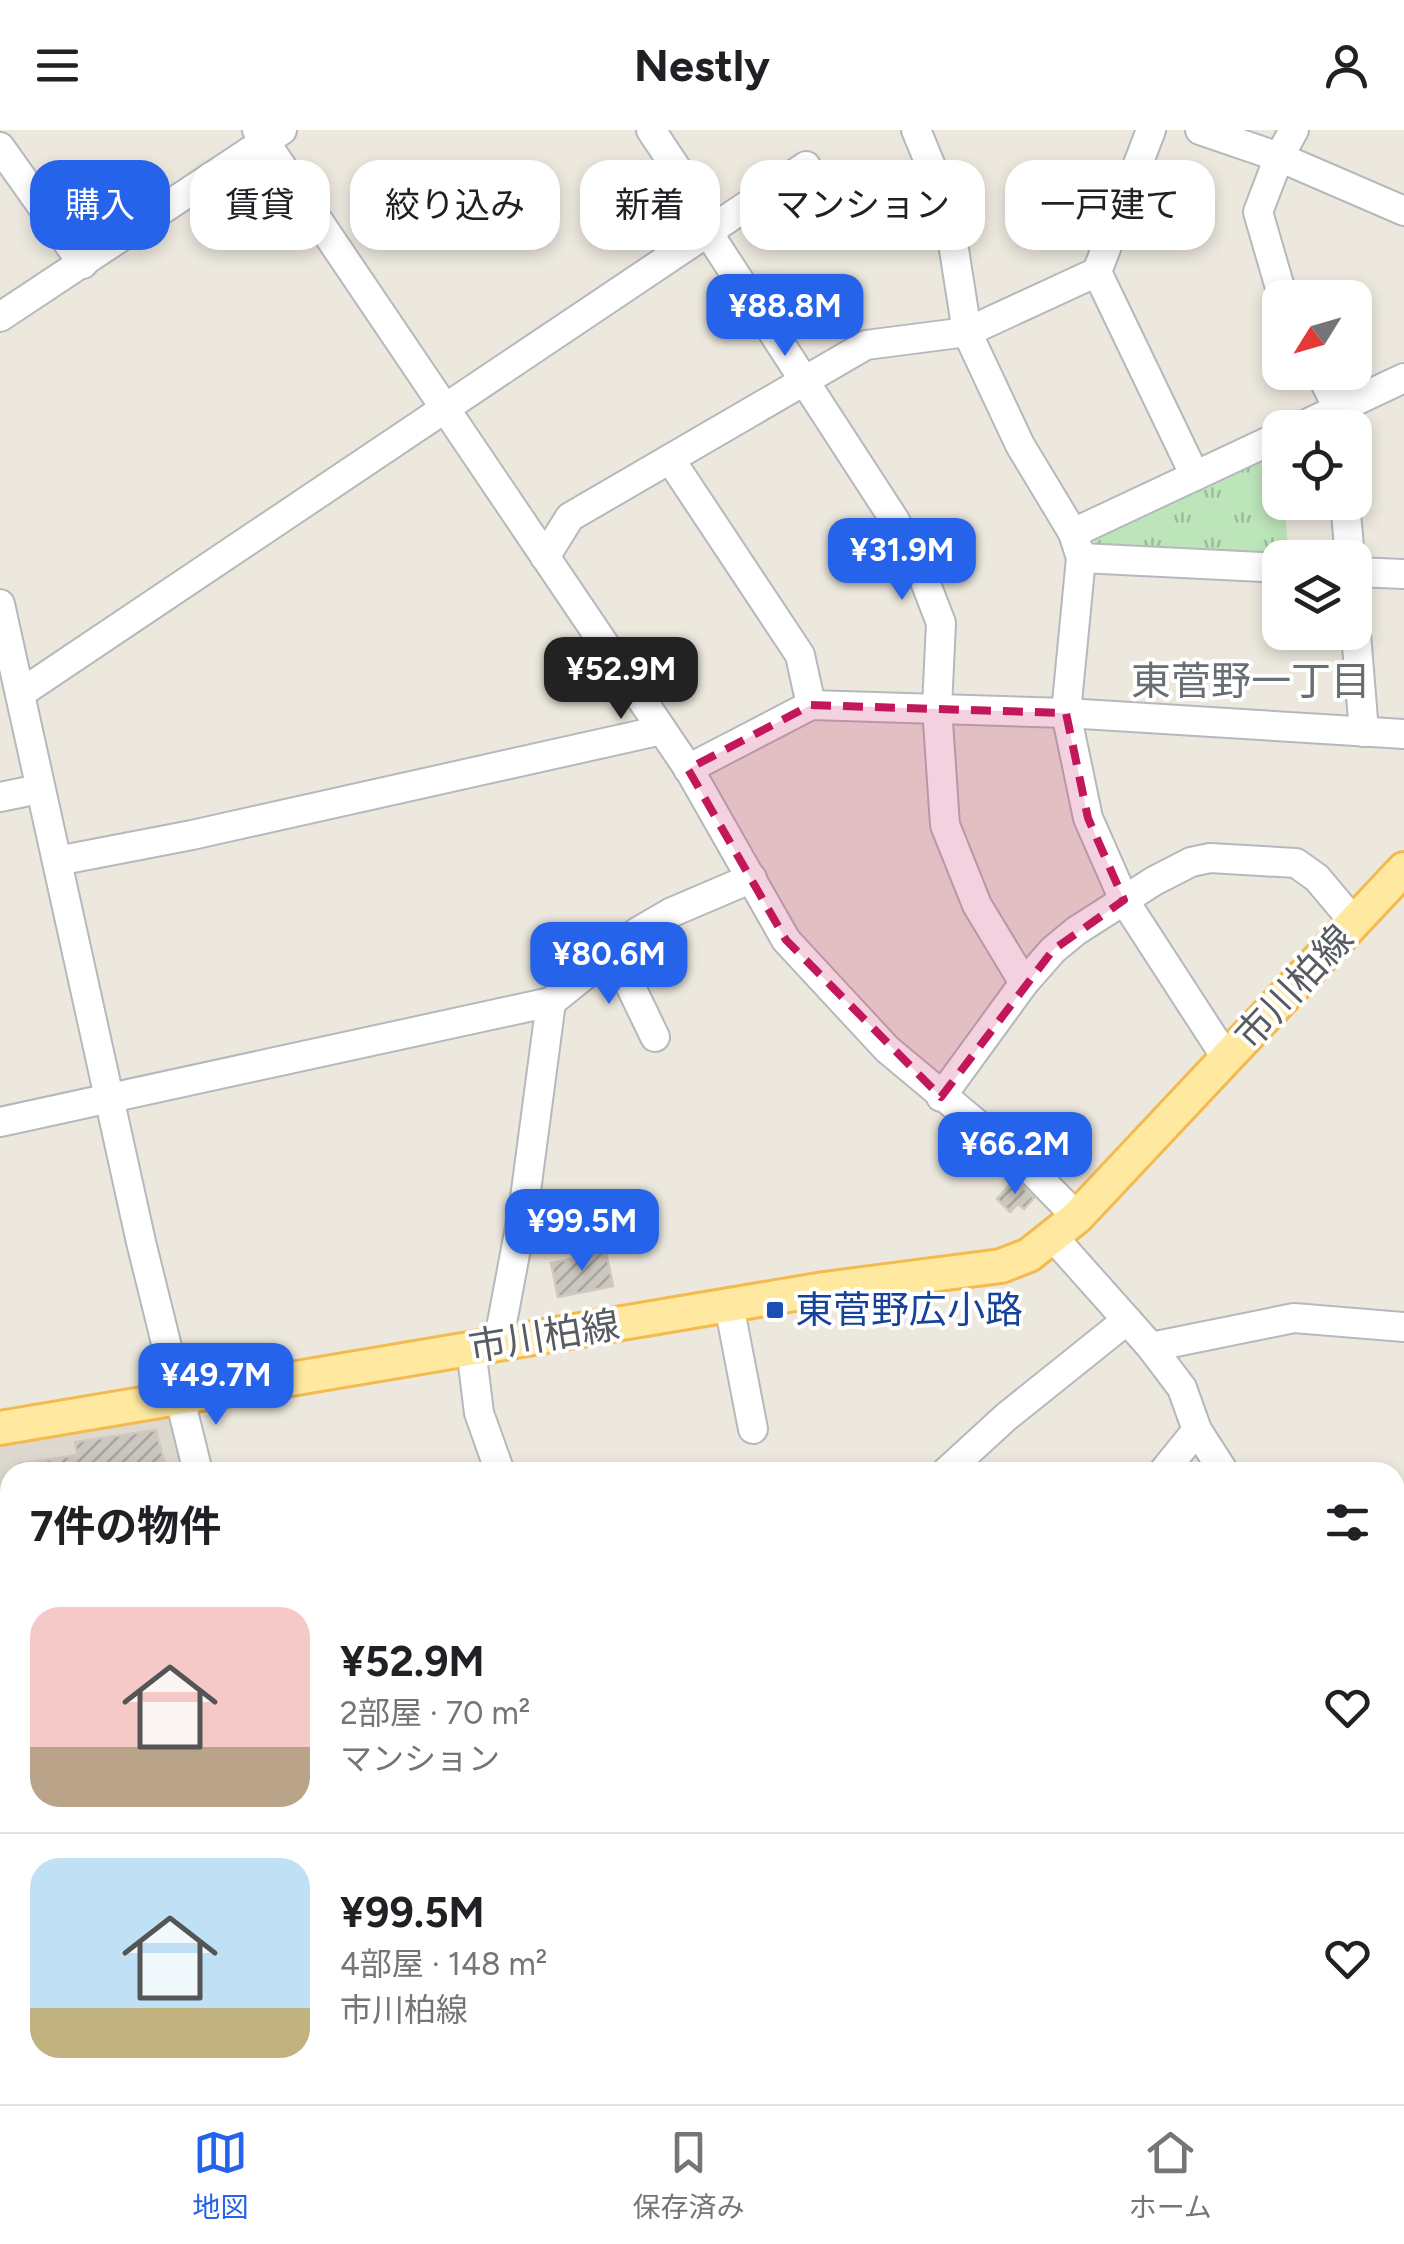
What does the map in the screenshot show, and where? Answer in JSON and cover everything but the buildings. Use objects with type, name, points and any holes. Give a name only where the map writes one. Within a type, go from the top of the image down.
[{"type":"main road","name":"市川柏線","points":[[0,1428],[729,1305],[1001,1266],[1029,1255],[1066,1228],[1404,869]]},
{"type":"street","points":[[651,130],[669,160]]},
{"type":"street","points":[[916,130],[946,205],[967,332],[1020,445],[1077,546],[1066,713],[1088,818],[1124,900],[1227,1058]]},
{"type":"street","points":[[545,557],[570,517],[866,345],[967,332],[1098,272],[1151,130]]},
{"type":"street","points":[[1200,130],[1279,157],[1404,211]]},
{"type":"street","points":[[1279,280],[1258,212],[1294,130]]},
{"type":"street","points":[[0,317],[268,134],[444,408],[688,770],[786,940],[887,1049],[1026,1164],[1126,1320],[1182,1388],[1198,1430],[1218,1462]]},
{"type":"street","points":[[0,147],[82,264]]},
{"type":"street","points":[[720,243],[803,382],[894,518],[916,558],[941,623],[937,707],[945,826],[977,905],[1024,983]]},
{"type":"street","points":[[21,693],[684,250]]},
{"type":"street","points":[[1098,272],[1195,476]]},
{"type":"street","points":[[1352,410],[1404,378]]},
{"type":"street","points":[[1077,546],[1195,476],[1262,444]]},
{"type":"street","points":[[670,459],[800,655],[811,705]]},
{"type":"street","points":[[1077,546],[1262,566]]},
{"type":"street","points":[[1372,573],[1404,574]]},
{"type":"street","points":[[0,604],[109,1098],[195,1462]]},
{"type":"street","points":[[1357,650],[1364,732]]},
{"type":"street","points":[[688,770],[811,705],[1066,713],[1404,734]]},
{"type":"street","points":[[57,861],[192,835],[662,730]]},
{"type":"street","points":[[0,797],[39,788]]},
{"type":"street","points":[[941,1097],[1024,983],[1053,950],[1076,930],[1154,880],[1191,862],[1210,858],[1296,863],[1316,878],[1354,922]]},
{"type":"street","points":[[0,1122],[551,1002],[670,913],[752,878]]},
{"type":"street","points":[[614,952],[655,1038]]},
{"type":"street","points":[[492,1462],[479,1413],[485,1346],[524,1206],[551,1002]]},
{"type":"street","points":[[729,1305],[753,1429]]},
{"type":"street","points":[[1152,1347],[1294,1318],[1404,1327]]},
{"type":"street","points":[[957,1462],[1126,1320]]},
{"type":"street","points":[[1171,1462],[1198,1430]]},
{"type":"highlighted area","points":[[811,705],[1066,713],[1088,818],[1124,900],[1053,950],[941,1097],[786,940],[688,769]]},
{"type":"shaded area","points":[[165,1416],[170,1420],[180,1462],[0,1462],[0,1443]]},
{"type":"green space","points":[[1262,458],[1262,520],[1286,520],[1287,540],[1262,540],[1262,556],[1096,547],[1093,537]]},
{"type":"place","name":"東菅野広小路","points":[[775,1310]]},
{"type":"district","name":"東菅野一丁目","points":[[1251,681]]}]
